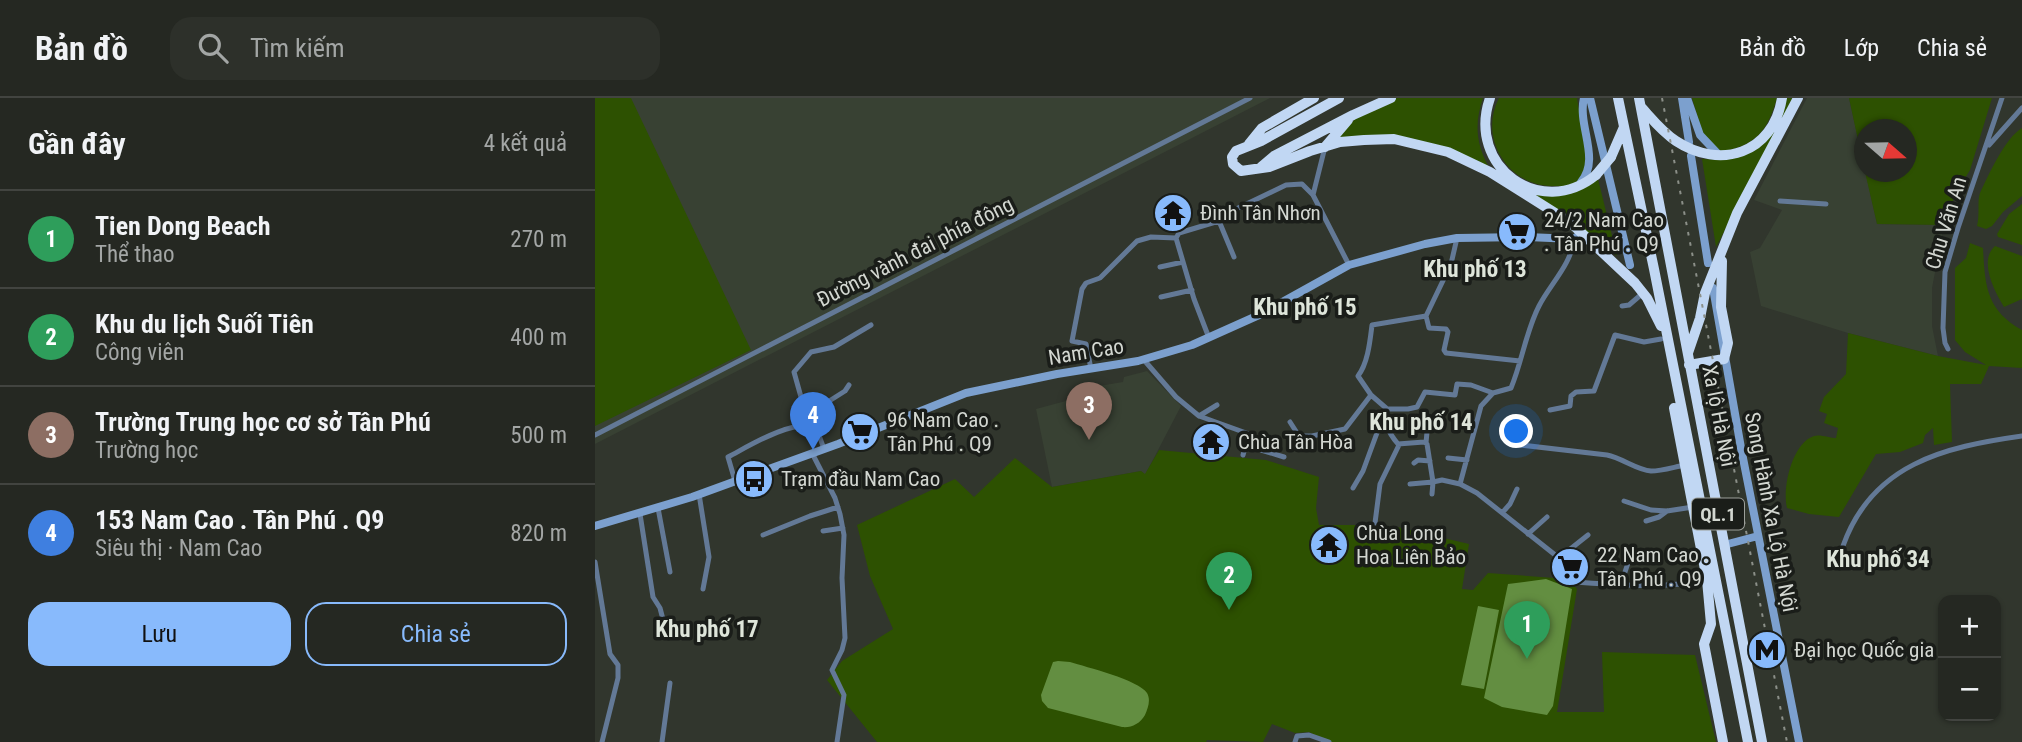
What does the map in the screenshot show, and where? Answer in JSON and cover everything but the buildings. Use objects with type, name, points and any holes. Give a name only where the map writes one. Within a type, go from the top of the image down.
[{"type":"highway","points":[[1248,146],[1262,128],[1314,98]]},
{"type":"highway","points":[[1281,130],[1339,98]]},
{"type":"highway","points":[[1349,98],[1236,150],[1232,160],[1238,170],[1254,169],[1325,147],[1393,143],[1446,155],[1481,170],[1615,262],[1643,293],[1664,338]]},
{"type":"highway","points":[[1254,169],[1274,150],[1377,98]]},
{"type":"highway","points":[[1254,169],[1353,115],[1391,98]]},
{"type":"highway","points":[[1490,98],[1485,134],[1492,157],[1517,181],[1536,189],[1557,192],[1575,188],[1596,175],[1611,157],[1624,127]]},
{"type":"highway","name":"Xa lộ Hà Nội","points":[[1618,98],[1654,269],[1676,419],[1693,507],[1720,606],[1748,742]]},
{"type":"highway","points":[[1640,102],[1675,141],[1700,153],[1720,156],[1739,153],[1767,134],[1782,98]]},
{"type":"highway","name":"QL.1","points":[[1688,360],[1705,293],[1727,237],[1742,202],[1800,98]]},
{"type":"highway","name":"Xa lộ Hà Nội","points":[[1640,102],[1762,742]]},
{"type":"highway","points":[[1325,147],[1363,105]]},
{"type":"highway","points":[[1688,360],[1724,359],[1728,343],[1721,307],[1720,276],[1727,237]]},
{"type":"highway","name":"Xa lộ Hà Nội","points":[[1654,269],[1650,281],[1657,319]]},
{"type":"highway","name":"Xa lộ Hà Nội","points":[[1664,338],[1680,402],[1711,579],[1711,624],[1704,644],[1723,742]]},
{"type":"highway","points":[[1676,419],[1680,402]]},
{"type":"highway","points":[[1706,652],[1716,632],[1720,606]]},
{"type":"street","name":"Đường vành đai phía đông","points":[[595,435],[1250,98]]},
{"type":"street","points":[[1575,188],[1583,180],[1590,166],[1581,110],[1584,98]]},
{"type":"street","points":[[1590,98],[1630,265]]},
{"type":"street","points":[[1682,98],[1689,142]]},
{"type":"street","points":[[1687,98],[1700,135],[1720,156]]},
{"type":"street","name":"Chu Văn An","points":[[1948,349],[1943,328],[1945,272],[1967,198],[1987,148],[2002,98]]},
{"type":"street","name":"Chu Văn An","points":[[1987,148],[2022,108]]},
{"type":"street","points":[[1313,195],[1325,147]]},
{"type":"street","points":[[1691,156],[1709,263]]},
{"type":"street","points":[[1209,338],[1176,238],[1179,233],[1219,221],[1234,209],[1286,185],[1302,184],[1313,195],[1349,265]]},
{"type":"street","points":[[1780,201],[1826,204]]},
{"type":"street","points":[[1219,221],[1234,257]]},
{"type":"street","points":[[1460,484],[1481,406],[1493,393],[1511,388],[1539,306],[1564,268],[1577,236]]},
{"type":"street","name":"Nam Cao","points":[[595,526],[699,494],[824,449],[966,393],[1057,373],[1144,360],[1209,338],[1259,316],[1349,265],[1457,238],[1577,236]]},
{"type":"street","points":[[1091,369],[1086,344],[1072,341],[1082,289],[1086,283],[1100,278],[1137,241],[1151,237],[1176,238]]},
{"type":"street","points":[[1457,238],[1451,264],[1426,316],[1429,328],[1446,329],[1446,353],[1520,361]]},
{"type":"street","points":[[1160,267],[1183,262]]},
{"type":"street","name":"Song Hành Xa Lộ Hà Nội","points":[[1713,288],[1724,359],[1799,742]]},
{"type":"street","points":[[1161,297],[1192,290]]},
{"type":"street","points":[[1622,306],[1629,305],[1643,293]]},
{"type":"street","points":[[1426,316],[1372,325],[1367,355],[1358,376],[1371,395],[1387,409],[1408,409],[1417,407],[1425,392],[1455,395],[1457,384],[1471,385],[1493,393]]},
{"type":"street","points":[[824,449],[813,417],[801,397],[795,372],[811,352],[834,347],[871,324]]},
{"type":"street","points":[[1550,410],[1570,407],[1572,394],[1576,392],[1594,391],[1613,336],[1618,334],[1644,342],[1664,338]]},
{"type":"street","points":[[1144,360],[1176,397],[1199,416],[1249,434],[1261,450],[1284,457]]},
{"type":"street","points":[[813,417],[815,410],[845,391],[849,385]]},
{"type":"street","points":[[1290,422],[1299,436],[1345,429],[1371,395]]},
{"type":"street","points":[[1199,416],[1217,405]]},
{"type":"street","points":[[1353,488],[1363,471],[1387,409]]},
{"type":"street","points":[[1383,421],[1399,445]]},
{"type":"street","points":[[1428,421],[1426,443],[1433,482],[1432,494]]},
{"type":"street","points":[[735,481],[728,457],[771,435],[802,426],[816,426]]},
{"type":"street","points":[[1243,455],[1249,434]]},
{"type":"street","points":[[1843,546],[1866,502],[1890,477],[1924,460],[1964,447],[2022,436]]},
{"type":"street","points":[[1399,445],[1426,443]]},
{"type":"street","points":[[1512,444],[1607,455],[1622,458],[1651,471],[1685,466]]},
{"type":"street","points":[[1375,523],[1380,484],[1399,445]]},
{"type":"street","points":[[812,453],[838,507],[843,528],[845,638],[832,673],[843,695],[837,742]]},
{"type":"street","points":[[1448,458],[1467,460]]},
{"type":"street","points":[[1414,463],[1418,460],[1430,461]]},
{"type":"street","points":[[1410,484],[1442,480],[1460,484],[1559,558],[1571,571],[1575,582],[1687,583],[1711,579]]},
{"type":"street","points":[[1502,513],[1510,505],[1517,489]]},
{"type":"street","points":[[699,494],[709,557],[703,589]]},
{"type":"street","points":[[1624,501],[1667,512],[1693,507]]},
{"type":"street","points":[[763,535],[838,507]]},
{"type":"street","points":[[658,508],[670,572]]},
{"type":"street","points":[[1646,521],[1667,512]]},
{"type":"street","points":[[640,514],[653,597],[660,608],[665,627]]},
{"type":"street","points":[[1528,534],[1547,517]]},
{"type":"street","points":[[823,531],[843,528]]},
{"type":"street","points":[[1559,558],[1588,535]]},
{"type":"street","points":[[1724,545],[1758,536]]},
{"type":"street","points":[[1621,584],[1629,560]]},
{"type":"street","points":[[595,562],[610,654],[618,665],[618,678],[603,742]]},
{"type":"street","points":[[662,742],[670,683]]},
{"type":"street","points":[[595,726],[605,729]]},
{"type":"street","points":[[1296,739],[1309,735],[1329,742]]},
{"type":"shaded area","points":[[595,98],[1270,98],[595,444]]},
{"type":"shaded area","points":[[595,98],[631,98],[751,350],[595,426]]},
{"type":"shaded area","points":[[1397,98],[1483,98],[1478,117],[1478,134],[1490,169],[1426,143],[1334,141],[1357,117]]},
{"type":"shaded area","points":[[1499,98],[1577,98],[1588,168],[1578,181],[1566,186],[1537,184],[1511,169],[1501,157],[1492,129],[1493,113]]},
{"type":"shaded area","points":[[1692,98],[1777,98],[1769,120],[1758,135],[1743,145],[1721,152],[1704,137]]},
{"type":"shaded area","points":[[1785,98],[1793,98],[1716,247],[1702,159],[1724,160],[1753,151]]},
{"type":"shaded area","points":[[1807,98],[1849,98],[1854,120],[1854,182],[1868,182],[1877,224],[1944,225],[1932,288],[1932,326],[1938,356],[1848,333],[1761,306],[1750,252],[1760,248],[1782,210],[1754,200]]},
{"type":"shaded area","points":[[1849,98],[1992,98],[1970,170],[1956,193],[1944,225],[1877,224],[1867,182],[1917,182],[1917,119],[1854,119],[1854,121]]},
{"type":"shaded area","points":[[2022,128],[2022,196],[2003,212],[1992,226],[1986,229],[1977,226],[1980,193],[2004,148]]},
{"type":"shaded area","points":[[1598,179],[1617,256],[1527,190],[1575,192]]},
{"type":"shaded area","points":[[2022,204],[2022,245],[1998,237],[1997,234],[2009,214]]},
{"type":"shaded area","points":[[1970,243],[1983,248],[1987,285],[1994,305],[2022,330],[2022,368],[1989,366],[1981,384],[1950,384],[1952,442],[1934,445],[1933,428],[1925,435],[1923,443],[1900,452],[1876,454],[1839,517],[1809,514],[1787,508],[1786,489],[1790,467],[1800,447],[1814,436],[1836,438],[1838,428],[1824,423],[1827,414],[1819,411],[1824,397],[1846,374],[1848,333],[1986,365],[1965,352],[1955,340],[1955,268],[1966,258]]},
{"type":"shaded area","points":[[1995,246],[2022,256],[2022,299],[2004,307],[1988,268],[1990,252]]},
{"type":"shaded area","points":[[1147,371],[1181,406],[1145,475],[1141,471],[1052,487],[1036,409],[1077,398],[1075,390],[1123,382],[1124,377]]},
{"type":"shaded area","points":[[1159,450],[1266,460],[1319,477],[1316,508],[1319,525],[1366,525],[1379,538],[1397,527],[1469,544],[1462,589],[1473,590],[1488,573],[1568,579],[1577,589],[1557,712],[1604,712],[1602,652],[1695,655],[1716,742],[1329,742],[1309,732],[1295,733],[1272,724],[1263,742],[877,742],[827,680],[842,661],[893,629],[870,576],[857,525],[955,479],[974,497],[1015,458],[1052,487],[1141,471],[1145,474]]},
{"type":"shaded area","points":[[1546,579],[1572,589],[1553,706],[1547,715],[1502,707],[1484,698],[1508,584]]},
{"type":"shaded area","points":[[1478,606],[1499,610],[1484,689],[1461,685]]},
{"type":"shaded area","points":[[1053,662],[1111,674],[1142,688],[1149,698],[1141,721],[1129,727],[1122,727],[1048,708],[1041,695]]},
{"type":"railway","points":[[1662,98],[1787,742]]},
{"type":"place","name":"Đình Tân Nhơn","points":[[1173,213]]},
{"type":"place","name":"24/2 Nam Cao . Tân Phú . Q9","points":[[1517,232]]},
{"type":"place","name":"96 Nam Cao . Tân Phú . Q9","points":[[860,432]]},
{"type":"place","name":"Trường Trung học cơ sở Tân Phú","points":[[1089,440]]},
{"type":"place","name":"Chùa Tân Hòa","points":[[1211,442]]},
{"type":"place","name":"153 Nam Cao . Tân Phú . Q9","points":[[813,450]]},
{"type":"place","name":"Trạm đầu Nam Cao","points":[[754,479]]},
{"type":"place","name":"Chùa Long Hoa Liên Bảo","points":[[1329,545]]},
{"type":"place","name":"22 Nam Cao . Tân Phú . Q9","points":[[1570,567]]},
{"type":"place","name":"Khu du lịch Suối Tiên","points":[[1229,610]]},
{"type":"place","name":"Đại học Quốc gia","points":[[1767,650]]},
{"type":"place","name":"Tien Dong Beach","points":[[1527,659]]},
{"type":"district","name":"Khu phố 13","points":[[1475,269]]},
{"type":"district","name":"Khu phố 15","points":[[1305,307]]},
{"type":"district","name":"Khu phố 14","points":[[1421,422]]},
{"type":"district","name":"Khu phố 34","points":[[1878,559]]},
{"type":"district","name":"Khu phố 17","points":[[707,629]]}]
